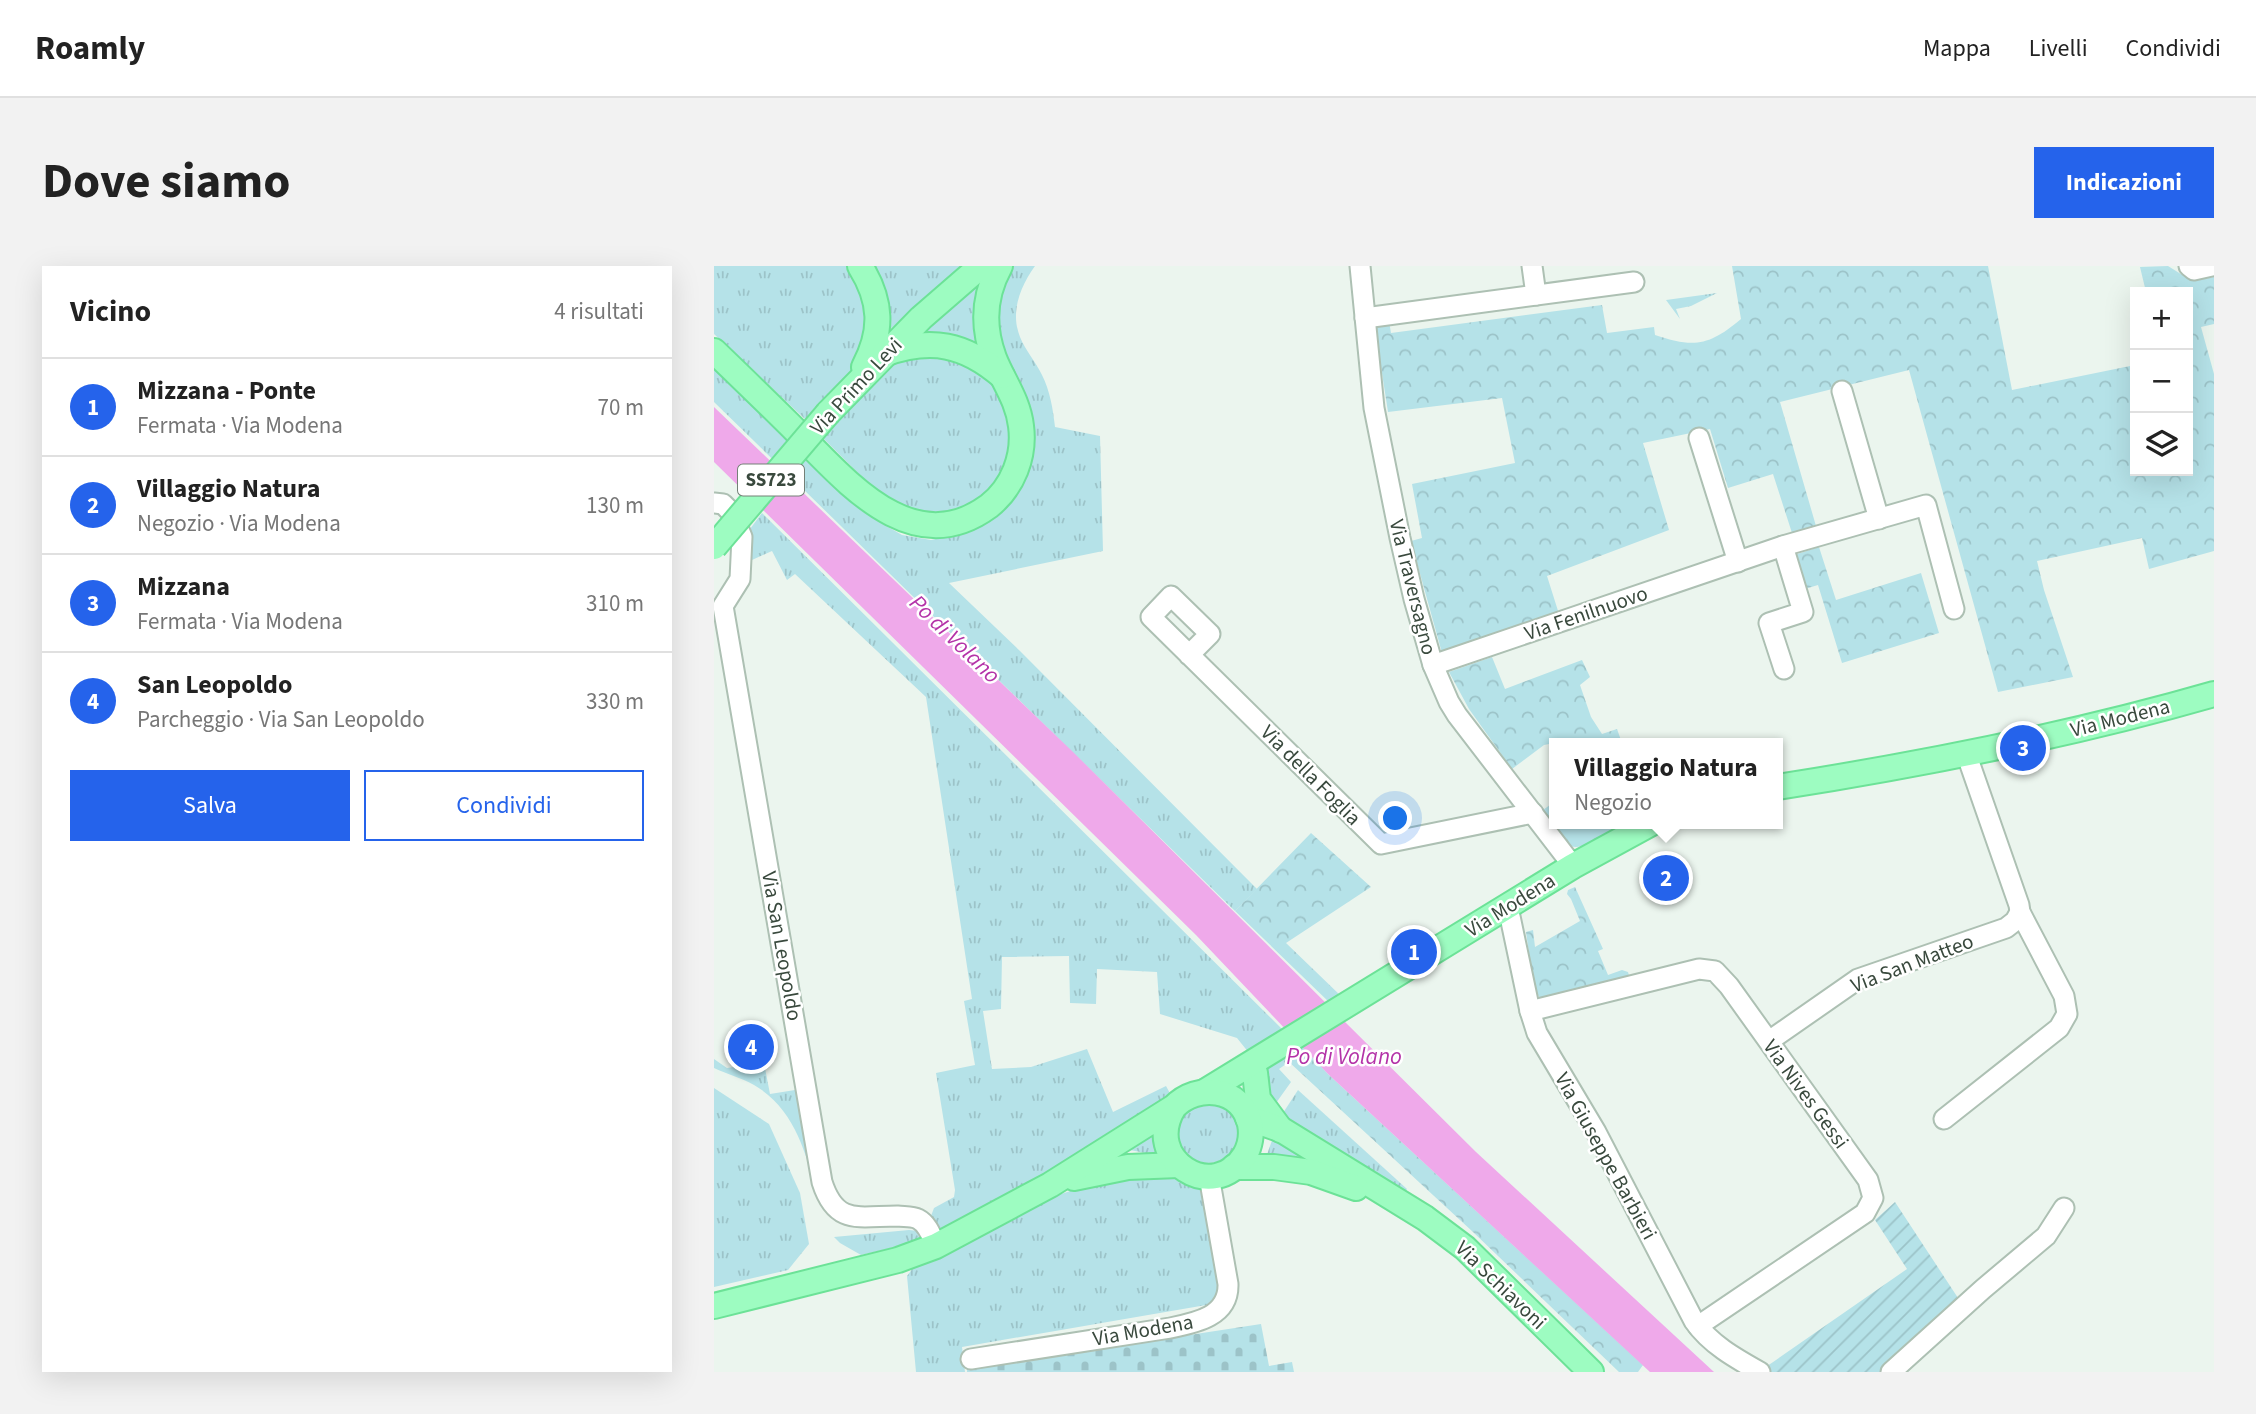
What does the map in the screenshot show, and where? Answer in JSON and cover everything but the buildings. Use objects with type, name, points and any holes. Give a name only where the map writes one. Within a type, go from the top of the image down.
[{"type":"main road","points":[[851,389],[874,347],[878,332],[876,300],[860,266]]},
{"type":"main road","name":"Via Primo Levi","points":[[714,547],[851,389],[948,292],[981,266]]},
{"type":"main road","points":[[714,351],[881,510],[902,519],[925,524],[947,524],[968,518],[989,506],[1003,492],[1016,473],[1021,447],[1018,408],[994,358],[985,318],[993,279],[1000,266]]},
{"type":"main road","points":[[884,355],[916,345],[938,344],[957,348],[990,365],[1004,377]]},
{"type":"main road","name":"Via Modena","points":[[1783,787],[1966,753],[2214,694]]},
{"type":"main road","name":"Via Modena","points":[[714,1306],[898,1260],[936,1246],[1050,1185],[1188,1096],[1206,1091],[1267,1058],[1355,1000],[1573,866],[1641,829]]},
{"type":"main road","points":[[1246,1114],[1267,1058]]},
{"type":"main road","points":[[1267,1058],[1258,1099],[1282,1130]]},
{"type":"main road","points":[[1206,1091],[1227,1096],[1246,1114],[1251,1132],[1244,1156],[1234,1167],[1223,1174],[1209,1176]]},
{"type":"main road","points":[[1174,1107],[1166,1123],[1165,1138],[1170,1153],[1179,1165]]},
{"type":"main road","name":"Via Schiavoni","points":[[1246,1114],[1282,1130],[1435,1224],[1465,1248],[1591,1372]]},
{"type":"main road","name":"Via Modena","points":[[1050,1185],[1112,1169],[1179,1165],[1193,1174],[1209,1176]]},
{"type":"main road","name":"Via Schiavoni","points":[[1234,1167],[1274,1167],[1311,1172],[1405,1206]]},
{"type":"street","name":"Via Traversagno","points":[[1360,266],[1374,408],[1414,599],[1433,665],[1457,715],[1573,866]]},
{"type":"street","points":[[1532,266],[1536,295]]},
{"type":"street","points":[[2189,266],[2194,270],[2211,266]]},
{"type":"street","points":[[1365,318],[1634,282]]},
{"type":"street","points":[[1842,391],[1879,519]]},
{"type":"street","points":[[1699,438],[1738,562]]},
{"type":"street","name":"Via San Leopoldo","points":[[714,503],[723,504],[732,513],[742,537],[740,579],[723,606],[822,1182],[832,1204],[845,1215],[854,1218],[917,1218],[925,1225],[936,1246]]},
{"type":"street","name":"Via Fenilnuovo","points":[[1433,665],[1783,546],[1926,505],[1954,609]]},
{"type":"street","points":[[1783,546],[1803,611],[1769,623],[1784,669]]},
{"type":"street","points":[[714,547],[732,555],[740,569]]},
{"type":"street","name":"Via della Foglia","points":[[1189,655],[1381,844],[1533,813]]},
{"type":"street","points":[[1944,1119],[2059,1028],[2066,1019],[2067,1009],[2064,996],[2020,912],[1966,753]]},
{"type":"street","name":"Via Giuseppe Barbieri","points":[[1508,907],[1530,1011],[1540,1039],[1596,1132],[1698,1326],[1719,1347],[1760,1372]]},
{"type":"street","name":"Via San Matteo","points":[[1769,1041],[1858,979],[2001,930],[2015,922],[2020,912]]},
{"type":"street","name":"Via Nives Gessi","points":[[1530,1011],[1691,971],[1710,969],[1720,974],[1868,1180],[1872,1192],[1871,1203],[1860,1217],[1698,1326]]},
{"type":"street","name":"Via Modena","points":[[971,1359],[1170,1328],[1198,1322],[1214,1314],[1226,1299],[1228,1284],[1209,1176]]},
{"type":"street","points":[[1891,1372],[2046,1236],[2064,1208]]},
{"type":"green space","points":[[714,266],[852,266],[872,317],[856,365],[806,420],[714,334]]},
{"type":"green space","points":[[868,266],[961,266],[887,332]]},
{"type":"green space","points":[[1009,266],[1035,266],[1018,300],[1017,328],[1022,342],[1045,381],[1055,427],[1100,436],[1103,551],[949,583],[1257,889],[1235,911],[714,402],[714,362],[856,502],[876,520],[902,535],[931,540],[959,534],[986,522],[1006,507],[1018,493],[1028,467],[996,334],[993,302]]},
{"type":"green space","points":[[1732,266],[1988,266],[2012,390],[2130,366],[2130,476],[2193,476],[2193,287],[2145,287],[2140,267],[2168,266],[2192,281],[2214,277],[2214,324],[2201,327],[2214,374],[2214,551],[2149,569],[2142,538],[2037,561],[2073,677],[1998,692],[1909,370],[1780,402],[1816,526],[1792,533],[1773,474],[1728,488],[1710,429],[1643,443],[1669,530],[1547,576],[1559,614],[1442,653],[1411,541],[1422,538],[1412,484],[1515,463],[1502,398],[1388,412],[1375,328],[1380,322],[1389,321],[1391,333],[1602,305],[1607,333],[1654,327],[1655,335],[1691,343],[1720,335],[1741,319]]},
{"type":"green space","points":[[989,272],[990,360],[908,342]]},
{"type":"green space","points":[[1717,293],[1691,306],[1676,309],[1680,319],[1666,300]]},
{"type":"green space","points":[[924,354],[967,360],[998,388],[1010,429],[1011,451],[1005,471],[985,496],[952,512],[914,512],[879,494],[823,438],[888,365]]},
{"type":"green space","points":[[762,513],[1284,1031],[1249,1053],[1237,1038],[1160,1014],[1157,972],[1097,969],[1096,1004],[1070,1003],[1069,956],[1002,957],[1001,1009],[983,1011],[992,1069],[1031,1067],[1087,1049],[1113,1112],[1166,1086],[1172,1097],[1013,1194],[942,1230],[936,1227],[931,1216],[934,1208],[954,1197],[955,1190],[936,1073],[975,1065],[964,1001],[972,999],[926,697],[795,574],[787,580],[772,551],[752,560],[746,555],[747,533]]},
{"type":"green space","points":[[1819,547],[1836,600],[1921,573],[1939,633],[1842,663],[1818,585],[1798,591],[1788,557]]},
{"type":"green space","points":[[1492,657],[1505,689],[1582,660],[1590,677],[1580,685],[1591,717],[1602,734],[1617,729],[1620,738],[1549,738],[1549,744],[1512,769],[1469,709],[1449,672]]},
{"type":"green space","points":[[1549,806],[1549,819],[1543,810]]},
{"type":"green space","points":[[1555,829],[1618,829],[1591,843],[1576,847]]},
{"type":"green space","points":[[1311,833],[1371,887],[1286,943],[1342,997],[1331,1004],[1235,911]]},
{"type":"green space","points":[[1575,887],[1603,949],[1598,951],[1608,975],[1622,970],[1628,972],[1630,979],[1541,999],[1534,990],[1526,932],[1533,930],[1535,947],[1580,921],[1567,894],[1568,890]]},
{"type":"green space","points":[[1299,1043],[1328,1074],[1643,1365],[1638,1372],[1619,1372],[1289,1062],[1284,1053]]},
{"type":"green space","points":[[1284,1053],[1289,1062],[1279,1069],[1291,1082],[1271,1110],[1262,1072],[1269,1062]]},
{"type":"green space","points":[[714,1059],[727,1068],[764,1063],[770,1094],[795,1090],[817,1192],[796,1132],[779,1106],[754,1085],[714,1068]]},
{"type":"green space","points":[[714,1088],[769,1124],[800,1193],[809,1244],[788,1270],[714,1287]]},
{"type":"green space","points":[[1298,1090],[1407,1189],[1405,1192],[1281,1116]]},
{"type":"green space","points":[[1208,1103],[1225,1108],[1233,1116],[1238,1133],[1233,1150],[1225,1158],[1208,1163],[1191,1158],[1183,1150],[1178,1133],[1183,1116],[1191,1108]]},
{"type":"green space","points":[[1161,1125],[1165,1152],[1147,1160],[1145,1153],[1130,1150],[1127,1145]]},
{"type":"green space","points":[[1275,1132],[1327,1163],[1265,1160]]},
{"type":"green space","points":[[1169,1175],[1202,1183],[1223,1286],[1212,1304],[962,1347],[965,1372],[916,1372],[907,1276],[913,1268],[945,1255],[1055,1196],[1098,1182]]},
{"type":"green space","points":[[1895,1202],[1960,1301],[1885,1372],[1767,1372],[1763,1369],[1907,1269],[1875,1220]]},
{"type":"green space","points":[[918,1231],[922,1238],[861,1255],[834,1237]]},
{"type":"green space","points":[[1261,1324],[1269,1366],[1292,1362],[1294,1372],[967,1372],[967,1369]]},
{"type":"water","name":"Po di Volano","points":[[714,407],[1072,751],[1476,1152],[1714,1372],[1650,1372],[1328,1074],[1196,935],[714,462]]},
{"type":"place","name":"Mizzana","points":[[2023,748]]},
{"type":"place","name":"Villaggio Natura","points":[[1666,878]]},
{"type":"place","name":"Mizzana - Ponte","points":[[1414,952]]},
{"type":"place","name":"San Leopoldo","points":[[751,1047]]}]
